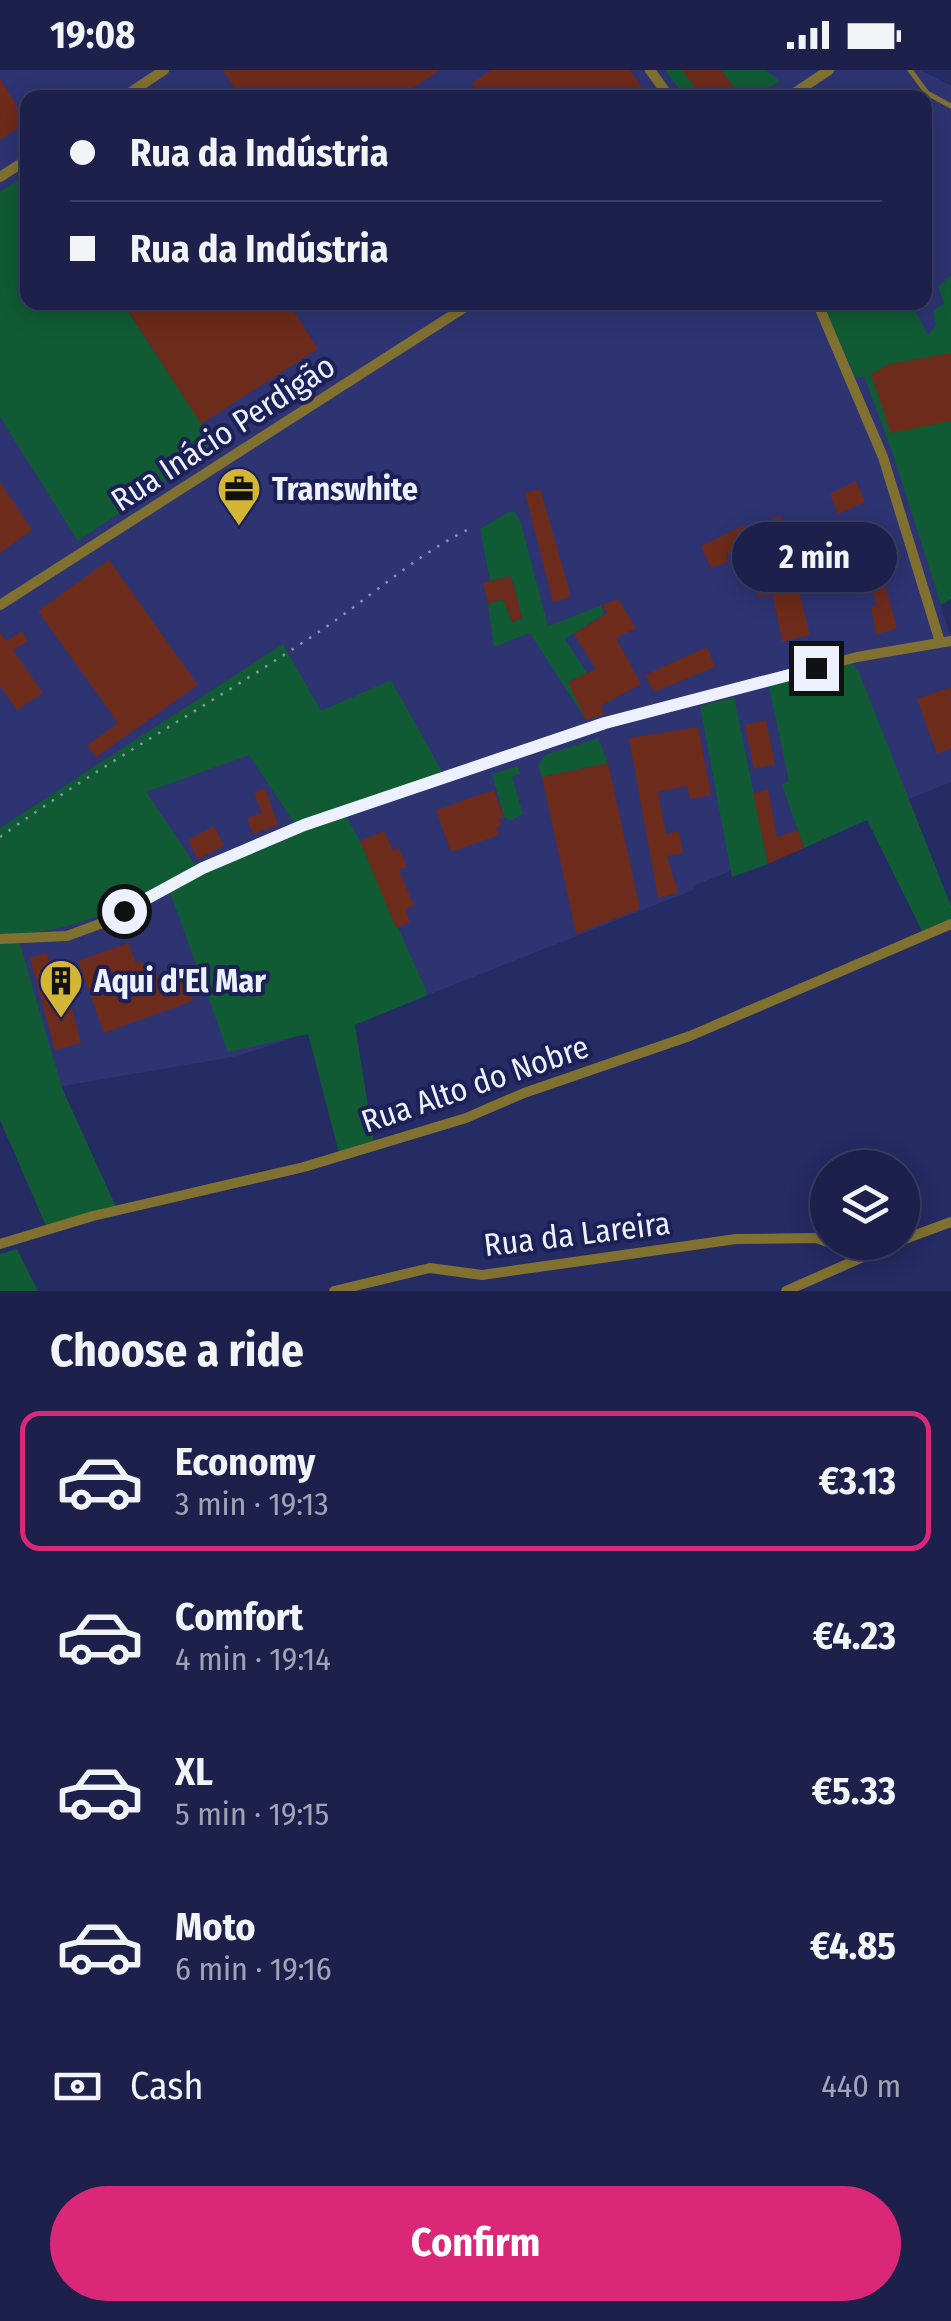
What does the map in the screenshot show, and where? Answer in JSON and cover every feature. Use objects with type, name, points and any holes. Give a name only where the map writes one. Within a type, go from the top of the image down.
[{"type":"street","points":[[134,90],[164,70]]},
{"type":"street","points":[[799,90],[829,70]]},
{"type":"street","name":"Rua Inácio Perdigão","points":[[0,605],[460,310]]},
{"type":"street","points":[[0,939],[68,936],[105,922],[203,868],[304,825],[605,723],[857,657],[946,642],[883,457],[820,310]]},
{"type":"street","name":"Rua Alto do Nobre","points":[[0,1244],[93,1216],[304,1167],[466,1118],[524,1093],[690,1036],[951,924]]},
{"type":"street","points":[[920,1234],[951,1222]]},
{"type":"street","name":"Rua da Lareira","points":[[334,1291],[430,1268],[482,1274],[736,1238],[810,1238]]},
{"type":"street","points":[[786,1291],[852,1260]]},
{"type":"lane","points":[[910,70],[926,90]]},
{"type":"path","points":[[0,837],[82,780],[311,637],[469,529]]},
{"type":"shaded area","points":[[0,70],[921,70],[951,86],[951,595],[940,604],[951,637],[951,782],[428,995],[238,1056],[0,1100]]},
{"type":"green space","points":[[665,70],[766,70],[780,81],[765,90],[680,90]]},
{"type":"green space","points":[[20,179],[20,310],[127,310],[217,446],[78,541],[0,417],[0,192]]},
{"type":"green space","points":[[951,275],[951,599],[941,605],[864,376],[856,378],[824,310],[915,310],[928,335],[936,326],[933,311],[944,303],[938,287]]},
{"type":"green space","points":[[509,512],[520,520],[548,626],[602,605],[603,615],[565,639],[587,673],[568,682],[586,720],[530,633],[494,647],[488,604],[503,599],[512,622],[522,618],[511,576],[490,581],[480,529]]},
{"type":"green space","points":[[283,644],[321,711],[391,680],[444,775],[297,827],[249,755],[146,792],[197,867],[88,919],[17,934],[62,1088],[117,1209],[46,1226],[0,1120],[0,828]]},
{"type":"green space","points":[[850,662],[858,670],[951,906],[951,922],[923,933],[867,820],[804,848],[782,785],[789,781],[768,682]]},
{"type":"green space","points":[[734,697],[768,864],[732,877],[700,706]]},
{"type":"green space","points":[[598,738],[608,763],[542,777],[538,766],[545,755]]},
{"type":"green space","points":[[518,766],[520,774],[512,777],[523,814],[510,821],[504,817],[492,774]]},
{"type":"green space","points":[[345,814],[428,995],[355,1025],[374,1143],[339,1153],[308,1034],[228,1052],[168,887]]},
{"type":"green space","points":[[17,1249],[38,1291],[0,1291],[0,1254]]},
{"type":"building","points":[[223,70],[440,70],[410,90],[236,90]]},
{"type":"building","points":[[491,70],[630,70],[644,90],[476,90],[472,83]]},
{"type":"building","points":[[682,70],[721,70],[736,90],[696,90]]},
{"type":"building","points":[[0,79],[20,111],[20,127],[0,140]]},
{"type":"building","points":[[128,310],[293,310],[318,349],[201,424]]},
{"type":"building","points":[[951,353],[951,421],[891,433],[871,374],[889,364]]},
{"type":"building","points":[[856,481],[865,502],[838,514],[830,494]]},
{"type":"building","points":[[0,482],[32,530],[0,553]]},
{"type":"building","points":[[540,489],[570,592],[570,597],[553,602],[525,493]]},
{"type":"building","points":[[780,515],[810,635],[782,642],[773,594],[758,597],[751,569],[780,561],[769,520]]},
{"type":"building","points":[[745,525],[752,542],[726,555],[728,562],[711,568],[701,546]]},
{"type":"building","points":[[876,552],[897,628],[876,635],[871,607],[877,605],[861,558]]},
{"type":"building","points":[[109,560],[198,685],[96,757],[87,745],[118,723],[38,611]]},
{"type":"building","points":[[511,576],[522,618],[512,622],[503,599],[488,604],[483,583]]},
{"type":"building","points":[[618,599],[636,628],[616,638],[641,684],[601,706],[605,714],[586,720],[568,682],[596,669],[574,634],[607,613],[602,605]]},
{"type":"building","points":[[22,631],[28,641],[13,650],[43,693],[17,710],[0,686],[0,632],[6,641]]},
{"type":"building","points":[[707,647],[715,667],[654,692],[645,675]]},
{"type":"building","points":[[951,687],[951,748],[937,754],[917,699]]},
{"type":"building","points":[[766,720],[775,764],[754,769],[745,725]]},
{"type":"building","points":[[698,727],[711,795],[690,799],[687,786],[658,792],[666,834],[679,831],[683,853],[667,856],[678,893],[658,898],[629,738]]},
{"type":"building","points":[[608,763],[640,909],[576,934],[542,777]]},
{"type":"building","points":[[265,788],[278,825],[253,834],[247,818],[262,813],[254,793]]},
{"type":"building","points":[[768,789],[777,837],[798,830],[804,848],[768,864],[753,794]]},
{"type":"building","points":[[494,790],[504,817],[496,828],[499,835],[451,852],[436,810]]},
{"type":"building","points":[[214,826],[224,846],[198,859],[188,840]]},
{"type":"building","points":[[384,831],[393,851],[399,848],[407,867],[399,870],[414,906],[405,909],[410,922],[396,928],[360,841]]},
{"type":"building","points":[[128,943],[136,963],[142,961],[148,978],[181,966],[193,1001],[104,1033],[78,961]]},
{"type":"building","name":"Aqui d'El Mar","points":[[47,953],[57,991],[67,989],[81,1043],[55,1050],[30,958]]},
{"type":"place","name":"Transwhite","points":[[239,527]]},
{"type":"place","name":"Aqui d'El Mar","points":[[61,1019]]},
{"type":"route","points":[[124,911],[203,868],[304,825],[605,723],[816,668]]}]
